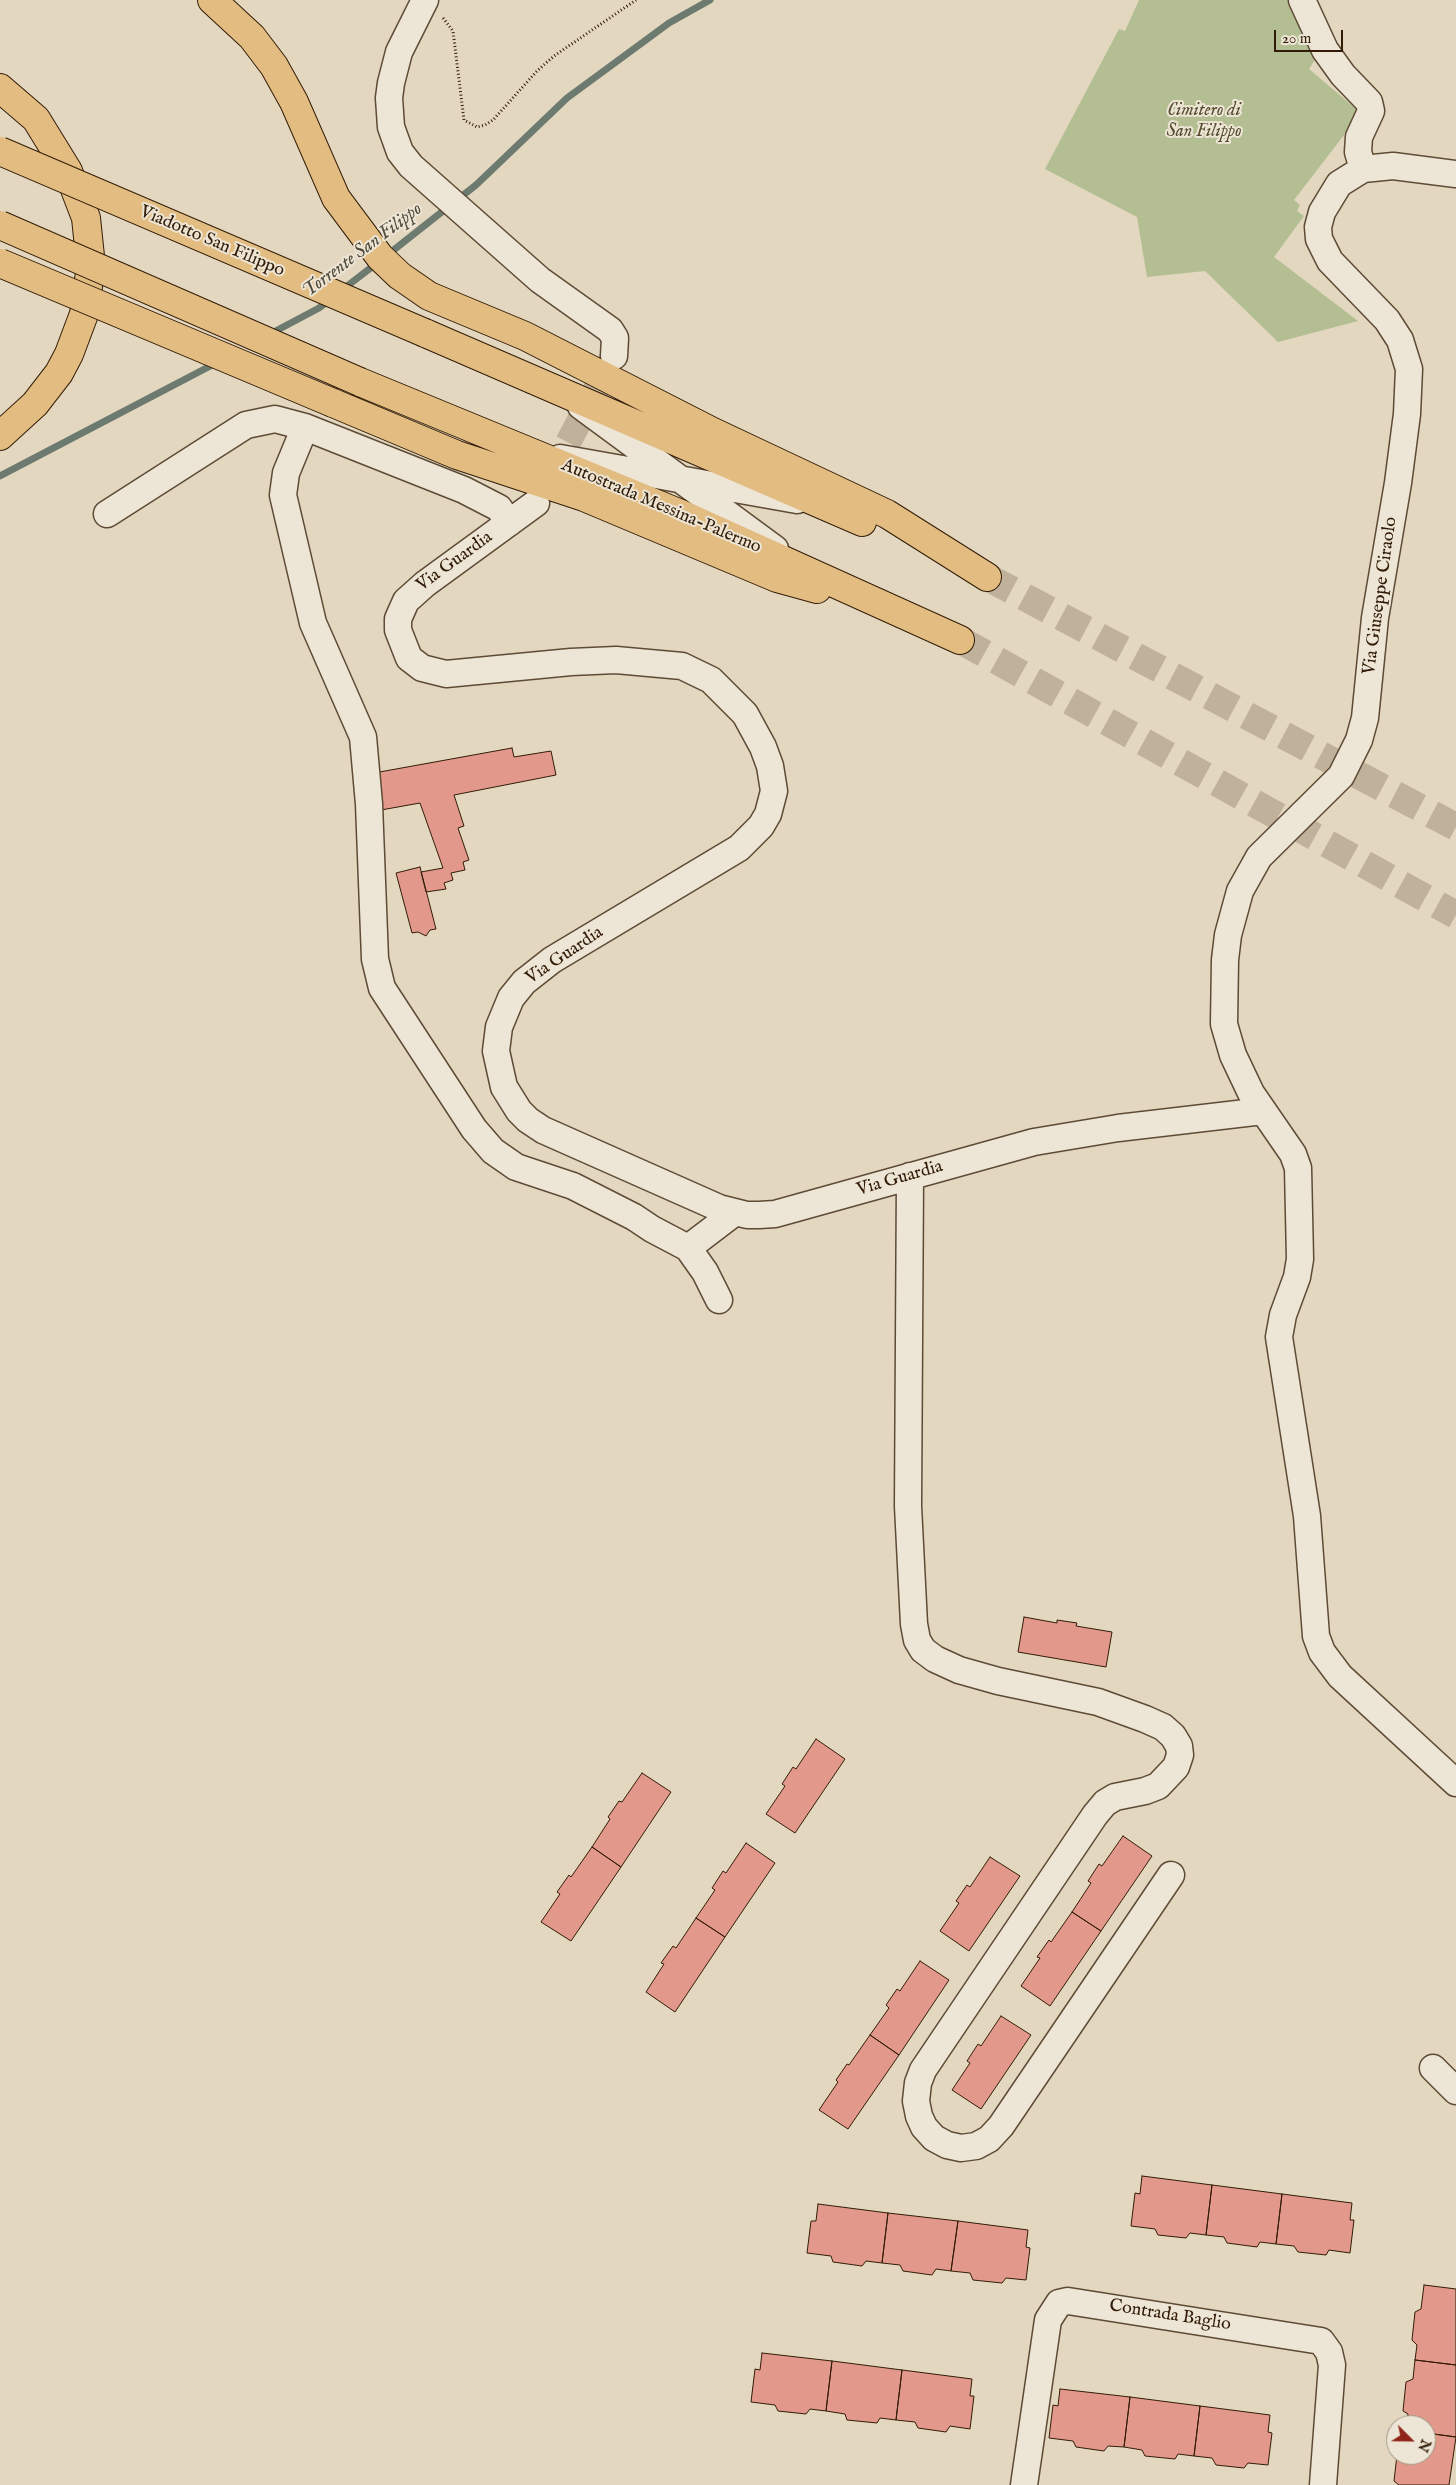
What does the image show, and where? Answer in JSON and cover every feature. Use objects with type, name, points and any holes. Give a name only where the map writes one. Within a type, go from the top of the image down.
[{"type":"highway","points":[[212,0],[246,30],[274,66],[294,102],[336,198],[366,240],[400,276],[429,296],[524,336],[712,432],[887,514],[987,577],[562,392]]},
{"type":"highway","points":[[0,88],[36,119],[68,171],[86,218],[90,266],[84,314],[69,354],[59,373],[35,404],[0,436]]},
{"type":"highway","name":"Viadotto San Filippo","points":[[0,151],[562,392]]},
{"type":"highway","name":"Autostrada Messina-Palermo","points":[[0,225],[360,382],[682,514],[960,640]]},
{"type":"highway","points":[[0,263],[457,455],[584,496],[777,578],[895,610]]},
{"type":"street","points":[[1302,0],[1326,50],[1343,75],[1369,102],[1371,111],[1359,137],[1358,144],[1358,152],[1363,169]]},
{"type":"street","points":[[433,8],[399,52],[389,98],[391,127],[395,141],[411,166],[492,239],[558,293],[610,330],[615,338],[614,356]]},
{"type":"street","name":"Via Giuseppe Ciraolo","points":[[1456,174],[1393,166],[1363,169],[1339,184],[1330,197],[1318,227],[1319,239],[1330,262],[1387,320],[1400,340],[1408,369],[1407,414],[1398,483],[1375,618],[1365,718],[1360,740],[1341,776],[1272,842],[1250,869],[1240,891],[1228,935],[1224,1009],[1227,1039],[1251,1093],[1293,1154],[1300,1181],[1300,1259],[1297,1277],[1283,1315],[1279,1337],[1307,1516],[1316,1636],[1322,1652],[1340,1676],[1456,1783]]},
{"type":"street","points":[[562,392],[794,564]]},
{"type":"street","points":[[107,514],[246,425],[275,419],[305,428],[464,490],[499,508],[509,523]]},
{"type":"street","points":[[305,428],[286,473],[283,495],[313,623],[363,737],[369,804],[375,959],[382,988],[474,1129],[503,1159],[516,1167],[573,1186],[634,1217],[688,1248],[705,1272],[718,1300]]},
{"type":"street","points":[[533,453],[822,505]]},
{"type":"street","name":"Via Guardia","points":[[536,503],[425,584],[406,601],[398,619],[398,630],[405,650],[415,664],[434,673],[446,674],[462,674],[572,662],[616,660],[682,666],[711,680],[745,714],[763,747],[770,766],[774,790],[768,814],[761,826],[739,848],[552,960],[524,982],[511,998],[499,1027],[496,1051],[504,1087],[519,1111],[544,1130],[734,1213],[747,1215],[775,1214],[1034,1142],[1118,1128],[1263,1111]]},
{"type":"street","points":[[910,1176],[908,1506],[914,1624],[917,1640],[923,1650],[929,1655],[959,1670],[998,1681],[1098,1702],[1145,1719],[1163,1727],[1173,1736],[1179,1746],[1180,1755],[1176,1766],[1158,1786],[1145,1791],[1115,1797],[1105,1803],[1095,1815],[923,2070],[918,2084],[916,2101],[919,2116],[924,2127],[934,2138],[947,2145],[961,2148],[976,2146],[989,2139],[1001,2126],[1171,1875]]},
{"type":"street","points":[[688,1248],[734,1213]]},
{"type":"street","points":[[1433,2068],[1456,2091]]},
{"type":"street","name":"Contrada Baglio","points":[[1024,2485],[1048,2320],[1059,2303],[1068,2301],[1321,2341],[1329,2352],[1332,2366],[1323,2485]]},
{"type":"path","points":[[433,8],[453,31],[464,120],[477,127],[493,120],[537,71],[554,56],[636,0]]},
{"type":"green space","name":"Cimitero di San Filippo","points":[[1139,0],[1288,0],[1316,58],[1309,69],[1361,113],[1294,200],[1300,205],[1297,211],[1304,216],[1274,257],[1358,321],[1278,342],[1205,271],[1147,277],[1137,217],[1045,169],[1119,29],[1125,31]]},
{"type":"building","points":[[512,748],[514,757],[551,751],[556,775],[454,795],[464,826],[458,828],[469,860],[463,862],[465,870],[451,873],[453,880],[444,883],[446,889],[426,892],[421,872],[443,868],[420,803],[381,810],[374,773]]},
{"type":"building","points":[[420,867],[436,929],[430,930],[426,936],[418,932],[412,933],[396,873]]},
{"type":"building","points":[[1024,1617],[1057,1623],[1057,1620],[1077,1623],[1076,1626],[1112,1632],[1106,1667],[1018,1652]]},
{"type":"building","points":[[816,1739],[845,1759],[795,1833],[766,1814],[785,1786],[782,1784],[793,1767],[796,1769]]},
{"type":"building","points":[[642,1773],[671,1792],[621,1867],[592,1847],[610,1819],[608,1817],[619,1801],[622,1802]]},
{"type":"building","points":[[1123,1836],[1152,1856],[1101,1931],[1072,1912],[1091,1883],[1088,1881],[1099,1864],[1102,1866]]},
{"type":"building","points":[[746,1843],[775,1863],[725,1937],[696,1918],[715,1890],[712,1888],[723,1871],[726,1873]]},
{"type":"building","points":[[592,1847],[621,1867],[571,1941],[541,1922],[560,1894],[557,1892],[569,1875],[571,1877]]},
{"type":"building","points":[[990,1857],[1020,1876],[969,1951],[940,1931],[959,1903],[956,1901],[967,1885],[970,1887]]},
{"type":"building","points":[[1072,1912],[1101,1931],[1050,2006],[1021,1986],[1040,1958],[1037,1957],[1049,1940],[1051,1942]]},
{"type":"building","points":[[696,1918],[725,1937],[675,2012],[646,1992],[664,1964],[661,1963],[673,1946],[676,1948]]},
{"type":"building","points":[[920,1961],[949,1980],[899,2055],[870,2035],[889,2008],[886,2005],[897,1989],[900,1991]]},
{"type":"building","points":[[1001,2016],[1031,2035],[981,2109],[952,2090],[970,2063],[967,2061],[978,2044],[981,2046]]},
{"type":"building","points":[[870,2035],[899,2055],[848,2129],[819,2110],[838,2082],[836,2080]]},
{"type":"building","points":[[1142,2176],[1212,2185],[1206,2235],[1190,2233],[1186,2238],[1158,2235],[1155,2229],[1131,2226],[1135,2193],[1140,2194]]},
{"type":"building","points":[[1212,2185],[1282,2194],[1276,2244],[1260,2242],[1257,2247],[1227,2243],[1224,2237],[1206,2235]]},
{"type":"building","points":[[1282,2194],[1352,2203],[1350,2220],[1354,2220],[1350,2253],[1329,2250],[1326,2255],[1298,2252],[1294,2246],[1276,2244]]},
{"type":"building","points":[[818,2204],[888,2213],[882,2263],[866,2261],[862,2266],[833,2262],[831,2256],[807,2253],[811,2221],[816,2221]]},
{"type":"building","points":[[888,2213],[958,2221],[951,2271],[936,2269],[932,2275],[903,2271],[900,2265],[882,2263]]},
{"type":"building","points":[[958,2221],[1028,2230],[1026,2247],[1030,2248],[1026,2280],[1006,2278],[1002,2283],[973,2280],[970,2273],[951,2271]]},
{"type":"building","points":[[1424,2285],[1456,2289],[1456,2365],[1415,2360],[1417,2345],[1412,2340],[1415,2312],[1421,2309]]},
{"type":"building","points":[[762,2353],[832,2361],[826,2411],[810,2409],[806,2414],[778,2411],[775,2405],[751,2402],[755,2369],[760,2370]]},
{"type":"building","points":[[1415,2360],[1456,2365],[1456,2437],[1436,2434],[1436,2415],[1408,2415],[1403,2411],[1406,2382],[1413,2379]]},
{"type":"building","points":[[832,2361],[902,2370],[896,2420],[880,2418],[877,2423],[847,2420],[845,2414],[826,2411]]},
{"type":"building","points":[[902,2370],[972,2379],[970,2396],[974,2396],[970,2429],[950,2426],[946,2432],[918,2428],[915,2422],[896,2420]]},
{"type":"building","points":[[1060,2389],[1130,2397],[1124,2447],[1108,2446],[1104,2451],[1076,2447],[1073,2441],[1049,2438],[1053,2405],[1058,2406]]},
{"type":"building","points":[[1130,2397],[1200,2406],[1194,2456],[1178,2454],[1175,2459],[1145,2456],[1142,2450],[1124,2447]]},
{"type":"building","points":[[1200,2406],[1270,2415],[1268,2432],[1272,2433],[1268,2465],[1248,2463],[1244,2468],[1216,2465],[1212,2458],[1194,2456]]},
{"type":"building","points":[[1436,2434],[1456,2437],[1449,2485],[1399,2485],[1394,2481],[1396,2465],[1436,2465]]},
{"type":"waterway","name":"Torrente San Filippo","points":[[386,256],[476,185],[567,98],[669,23],[710,0]]},
{"type":"waterway","name":"Torrente San Filippo","points":[[342,290],[377,263]]},
{"type":"waterway","name":"Torrente San Filippo","points":[[270,334],[319,308],[330,300]]},
{"type":"waterway","name":"Torrente San Filippo","points":[[0,476],[216,363]]},
{"type":"tunnel","points":[[550,477],[613,357]]},
{"type":"tunnel","points":[[987,577],[1456,827]]},
{"type":"tunnel","points":[[960,640],[1456,915]]}]
